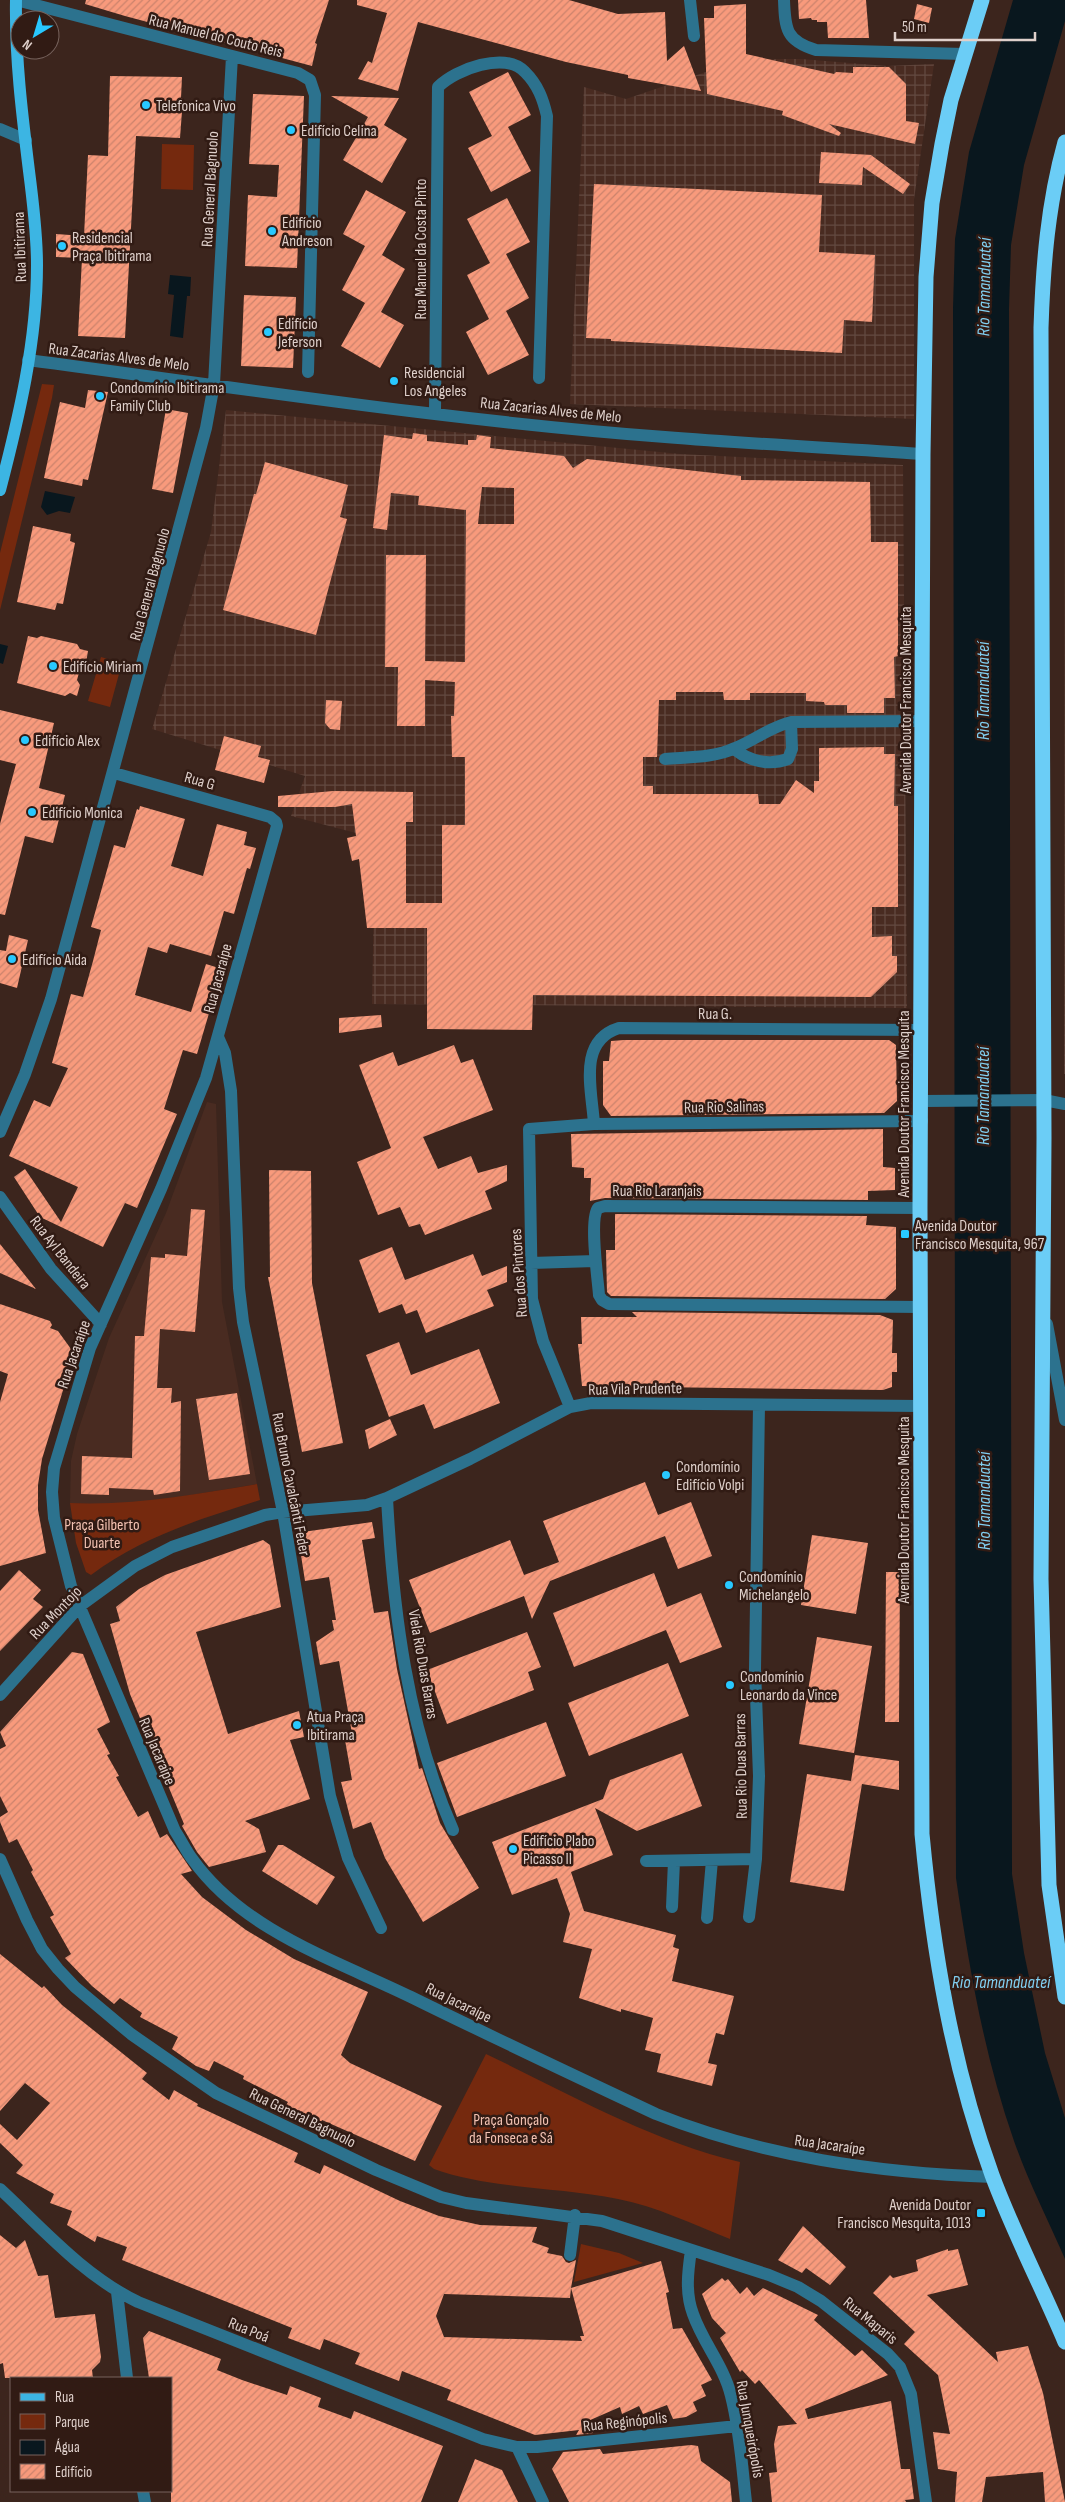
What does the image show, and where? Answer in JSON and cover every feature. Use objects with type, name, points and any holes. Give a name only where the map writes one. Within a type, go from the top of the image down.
[{"type":"highway","name":"Avenida Doutor Francisco Mesquita","points":[[982,0],[964,54],[942,144],[932,203],[926,277],[923,454],[922,1120],[920,1208],[922,1843],[930,1924],[950,2032],[993,2177],[1065,2342]]},
{"type":"highway","points":[[1065,142],[1051,204],[1043,274],[1041,328],[1044,1100],[1041,1292],[1041,1579],[1045,1794],[1049,1885],[1065,1997]]},
{"type":"main road","name":"Rua Ibitirama","points":[[0,490],[28,360],[36,306],[37,264],[34,211],[16,48],[16,0]]},
{"type":"street","name":"Rua Manuel do Couto Reis","points":[[16,0],[232,56],[304,76],[310,80],[314,95],[308,372]]},
{"type":"street","points":[[690,0],[694,36]]},
{"type":"street","points":[[784,0],[786,27],[791,37],[804,47],[816,50],[964,54]]},
{"type":"street","name":"Rua General Bagnuolo","points":[[0,1132],[25,1074],[51,999],[194,477],[214,384],[232,56]]},
{"type":"street","name":"Rua Manuel da Costa Pinto","points":[[434,412],[438,87],[446,79],[475,66],[506,62],[524,71],[542,95],[548,116],[539,378]]},
{"type":"street","points":[[0,128],[26,140]]},
{"type":"street","name":"Rua Zacarias Alves de Melo","points":[[28,360],[434,412],[664,437],[923,454]]},
{"type":"street","points":[[665,759],[701,756],[734,749],[776,726],[792,722],[922,721]]},
{"type":"street","points":[[734,749],[754,760],[782,761],[788,759],[792,750],[792,722]]},
{"type":"street","name":"Rua G","points":[[114,773],[270,817],[276,822]]},
{"type":"street","name":"Rua Jacaraípe","points":[[276,822],[206,1078],[90,1348],[57,1459],[52,1492],[54,1518],[71,1586],[175,1831],[193,1860],[213,1884],[274,1930],[312,1952],[370,1977],[656,2114],[701,2132],[754,2147],[819,2160],[946,2175],[993,2177]]},
{"type":"street","name":"Rua G.","points":[[594,1124],[592,1052],[601,1036],[614,1030],[922,1030]]},
{"type":"street","name":"Rua Bruno Cavalcânti Feder","points":[[218,1037],[225,1053],[231,1091],[239,1288],[244,1322],[282,1512],[330,1796],[348,1858],[381,1928]]},
{"type":"street","points":[[922,1101],[1044,1100],[1065,1104]]},
{"type":"street","name":"Rua Rio Salinas","points":[[528,1131],[530,1128],[594,1124],[922,1120]]},
{"type":"street","name":"Rua dos Pintores","points":[[528,1131],[531,1263],[536,1318],[570,1407]]},
{"type":"street","name":"Rua Ayl Bandeira","points":[[0,1196],[51,1269],[101,1324]]},
{"type":"street","name":"Rua Rio Laranjais","points":[[920,1208],[605,1206],[595,1212],[595,1261],[599,1296],[609,1304],[921,1307]]},
{"type":"street","points":[[531,1263],[595,1261]]},
{"type":"street","points":[[1041,1292],[1065,1420]]},
{"type":"street","name":"Rua Vila Prudente","points":[[282,1512],[367,1505],[387,1498],[470,1459],[570,1407],[592,1403],[920,1406]]},
{"type":"street","name":"Rua Rio Duas Barras","points":[[749,1916],[756,1859],[759,1776],[755,1669],[759,1405]]},
{"type":"street","name":"Viela Rio Duas Barras","points":[[387,1498],[393,1574],[404,1664],[422,1741],[434,1781],[453,1830]]},
{"type":"street","name":"Rua Montojo","points":[[0,1695],[80,1606],[136,1566],[172,1547],[205,1534],[282,1512]]},
{"type":"street","name":"Rua General Bagnuolo","points":[[0,1859],[42,1949],[58,1969],[75,1987],[132,2034],[216,2093],[376,2170],[441,2197],[490,2206],[575,2216],[635,2230],[691,2250]]},
{"type":"street","points":[[646,1861],[756,1859]]},
{"type":"street","points":[[707,1918],[712,1860]]},
{"type":"street","points":[[672,1906],[674,1861]]},
{"type":"street","name":"Rua Poá","points":[[0,2189],[89,2271],[117,2292],[483,2439],[517,2447]]},
{"type":"street","points":[[570,2254],[575,2216]]},
{"type":"street","name":"Rua Junqueirópolis","points":[[691,2250],[688,2267],[689,2299],[693,2314],[726,2378],[736,2426],[746,2502]]},
{"type":"street","name":"Rua Maparis","points":[[691,2250],[769,2275],[798,2287],[821,2301],[888,2354],[900,2367],[911,2394],[926,2502]]},
{"type":"street","points":[[117,2292],[127,2377]]},
{"type":"street","name":"Rua Reginópolis","points":[[517,2447],[537,2447],[736,2426]]},
{"type":"street","points":[[517,2447],[544,2502]]},
{"type":"shaded area","points":[[744,59],[801,59],[887,66],[934,64],[914,199],[914,419],[570,404],[584,87],[626,99]]},
{"type":"shaded area","points":[[1065,405],[1065,1074],[1064,1074]]},
{"type":"shaded area","points":[[226,410],[680,454],[903,465],[907,1008],[372,1004],[375,838],[291,816],[305,776],[152,729],[211,532]]},
{"type":"shaded area","points":[[207,1102],[216,1104],[222,1302],[257,1484],[155,1501],[108,1505],[70,1503],[71,1461],[77,1434],[109,1338],[166,1213]]},
{"type":"green space","points":[[162,144],[194,145],[193,190],[161,189]]},
{"type":"green space","points":[[42,384],[54,385],[52,398],[0,610],[0,553]]},
{"type":"green space","points":[[101,657],[122,663],[110,707],[88,701]]},
{"type":"green space","name":"Praça Gilberto Duarte","points":[[257,1484],[260,1500],[172,1530],[130,1550],[91,1575],[86,1572],[76,1543],[70,1503],[141,1501]]},
{"type":"green space","name":"Praça Gonçalo da Fonseca e Sá","points":[[486,2054],[642,2129],[674,2142],[740,2162],[730,2239],[661,2211],[632,2202],[595,2195],[501,2184],[456,2176],[434,2169],[429,2165]]},
{"type":"green space","points":[[581,2244],[619,2253],[643,2263],[574,2282]]},
{"type":"water","name":"Rio Tamanduateí","points":[[1013,0],[1065,0],[1065,21],[1024,165],[1011,245],[1009,309],[1012,1874],[1024,1953],[1045,2053],[1065,2118],[1065,2259],[1032,2186],[1003,2109],[972,1978],[956,1878],[953,308],[955,239],[969,152]]},
{"type":"water","points":[[170,275],[191,277],[183,338],[170,336],[174,295],[168,294]]},
{"type":"water","points":[[45,491],[75,497],[70,513],[59,511],[47,515],[41,507]]},
{"type":"water","points":[[0,644],[8,646],[3,664],[0,663]]},
{"type":"building","points":[[86,0],[329,0],[315,43],[317,44],[312,66],[125,16],[85,4]]},
{"type":"building","points":[[357,0],[569,0],[618,14],[665,12],[667,61],[684,46],[701,91],[628,78],[628,75],[566,62],[418,22],[398,91],[358,79],[368,61],[372,63],[387,13],[357,5]]},
{"type":"building","points":[[798,0],[866,0],[869,38],[828,38],[827,22],[817,22],[817,20],[812,20],[811,18],[799,19]]},
{"type":"building","points":[[746,4],[746,54],[834,74],[836,72],[853,73],[853,67],[889,67],[906,84],[906,121],[919,123],[915,144],[829,124],[841,133],[839,136],[782,115],[783,111],[707,94],[704,18],[714,18],[714,6]]},
{"type":"building","points":[[917,4],[932,8],[929,23],[914,19]]},
{"type":"building","points":[[508,72],[531,115],[508,127],[531,171],[491,192],[468,148],[492,136],[469,92]]},
{"type":"building","points":[[110,76],[182,77],[181,98],[183,98],[180,138],[136,136],[125,338],[78,336],[82,258],[56,257],[56,234],[84,236],[88,155],[108,156]]},
{"type":"building","points":[[253,94],[304,96],[297,268],[245,266],[248,195],[277,197],[279,165],[249,164]]},
{"type":"building","points":[[331,96],[399,98],[384,125],[407,139],[382,183],[343,160],[368,117]]},
{"type":"building","points":[[821,152],[871,155],[910,184],[903,194],[863,167],[862,185],[819,183]]},
{"type":"building","points":[[594,184],[822,195],[819,252],[875,255],[872,322],[844,320],[842,353],[611,341],[611,339],[586,338]]},
{"type":"building","points":[[366,190],[406,212],[382,255],[405,269],[381,312],[404,325],[380,368],[341,346],[365,303],[342,290],[365,246],[343,234]]},
{"type":"building","points":[[507,198],[530,242],[506,254],[529,298],[506,311],[529,355],[488,375],[466,332],[489,319],[467,275],[490,263],[467,219]]},
{"type":"building","name":"Edifício Jeferson","points":[[244,295],[296,297],[293,368],[241,366]]},
{"type":"building","points":[[88,390],[108,392],[88,480],[83,479],[82,486],[44,478],[60,402],[85,408]]},
{"type":"building","points":[[166,409],[188,413],[173,493],[152,489]]},
{"type":"building","points":[[413,433],[427,435],[427,441],[468,445],[468,440],[476,440],[477,435],[491,437],[490,448],[564,456],[573,468],[587,459],[741,476],[741,480],[870,482],[871,542],[898,542],[898,656],[894,657],[895,698],[884,698],[884,713],[847,713],[847,705],[825,705],[824,702],[806,701],[806,693],[750,693],[750,700],[724,700],[723,692],[676,692],[676,700],[659,700],[657,757],[643,757],[643,786],[653,786],[653,794],[758,794],[759,804],[780,804],[796,780],[814,793],[814,781],[819,781],[819,748],[884,747],[884,754],[895,754],[894,806],[898,806],[898,907],[872,907],[872,937],[892,936],[892,956],[897,956],[897,972],[871,997],[533,995],[532,1030],[427,1029],[427,928],[367,928],[359,859],[352,861],[347,838],[356,836],[352,804],[335,807],[278,807],[278,796],[333,791],[413,792],[413,822],[406,822],[406,903],[442,903],[442,825],[465,825],[465,757],[452,757],[451,716],[454,716],[455,682],[425,680],[425,726],[397,726],[398,667],[385,667],[386,555],[426,555],[425,661],[465,662],[466,510],[418,505],[419,496],[391,493],[387,530],[373,528],[384,435],[412,439]],"holes":[[[482,487],[514,488],[514,524],[478,524]]]},
{"type":"building","points":[[265,462],[348,485],[340,517],[347,519],[316,635],[223,610],[254,494],[256,494]]},
{"type":"building","points":[[33,526],[71,534],[70,541],[75,543],[63,604],[57,603],[55,610],[17,602]]},
{"type":"building","name":"Edifício Miriam","points":[[28,636],[37,638],[41,636],[77,644],[80,649],[88,651],[86,663],[81,665],[77,680],[80,685],[77,696],[70,693],[65,696],[17,683]]},
{"type":"building","points":[[326,700],[342,701],[340,730],[330,729],[325,723]]},
{"type":"building","points":[[0,710],[54,723],[39,788],[65,795],[53,843],[25,836],[5,915],[0,914],[0,824],[16,764],[0,760]]},
{"type":"building","points":[[224,736],[261,746],[258,757],[270,760],[264,783],[215,770]]},
{"type":"building","points":[[140,806],[185,819],[171,866],[203,876],[217,824],[247,832],[244,845],[256,848],[250,869],[247,868],[234,914],[224,911],[211,956],[170,944],[167,953],[148,947],[135,995],[191,1012],[206,964],[222,969],[197,1054],[183,1050],[164,1109],[177,1114],[137,1208],[125,1203],[103,1247],[40,1217],[14,1177],[25,1169],[61,1222],[78,1187],[9,1156],[34,1100],[50,1107],[68,1068],[52,1063],[71,994],[83,997],[101,930],[91,927],[114,845],[125,848],[137,809],[139,810]]},
{"type":"building","name":"Edifício Aida","points":[[9,935],[28,940],[17,988],[0,983],[0,950],[6,951]]},
{"type":"building","points":[[381,1015],[382,1027],[339,1033],[339,1018]]},
{"type":"building","points":[[889,1040],[896,1045],[897,1101],[884,1113],[611,1116],[603,1105],[603,1061],[609,1061],[611,1041]]},
{"type":"building","points":[[454,1045],[461,1063],[473,1059],[493,1110],[423,1137],[438,1169],[471,1156],[478,1173],[507,1165],[507,1181],[485,1191],[492,1209],[425,1235],[420,1224],[409,1227],[400,1207],[378,1215],[357,1162],[391,1148],[359,1065],[393,1052],[398,1066]]},
{"type":"building","points":[[883,1129],[883,1167],[895,1168],[895,1190],[868,1191],[868,1200],[605,1198],[590,1201],[591,1178],[584,1178],[584,1168],[572,1167],[571,1134]]},
{"type":"building","points":[[269,1170],[311,1171],[312,1283],[343,1443],[302,1452],[268,1277],[270,1277]]},
{"type":"building","points":[[191,1209],[205,1210],[195,1332],[160,1329],[157,1388],[172,1388],[171,1403],[181,1401],[180,1491],[154,1495],[153,1490],[109,1488],[109,1495],[81,1494],[82,1456],[132,1458],[135,1336],[144,1336],[151,1257],[165,1258],[165,1254],[187,1256]]},
{"type":"building","points":[[615,1214],[867,1216],[866,1225],[896,1227],[896,1289],[885,1299],[611,1296],[607,1292],[606,1250],[615,1250]]},
{"type":"building","points":[[0,1244],[36,1289],[0,1273]]},
{"type":"building","points":[[392,1247],[405,1280],[473,1254],[482,1276],[507,1266],[507,1282],[487,1290],[494,1306],[426,1333],[417,1310],[406,1314],[402,1304],[379,1313],[359,1260]]},
{"type":"building","points":[[0,1304],[50,1321],[52,1325],[50,1328],[58,1331],[71,1349],[66,1363],[71,1364],[42,1459],[38,1485],[38,1510],[46,1553],[0,1566],[0,1402],[8,1374],[0,1371]]},
{"type":"building","points":[[632,1312],[880,1315],[893,1320],[892,1353],[897,1353],[897,1372],[892,1372],[892,1387],[883,1390],[582,1386],[578,1344],[582,1344],[581,1317],[637,1317]]},
{"type":"building","points":[[399,1342],[411,1375],[479,1349],[500,1403],[434,1429],[424,1404],[389,1417],[366,1355]]},
{"type":"building","points":[[237,1393],[250,1474],[209,1480],[196,1399]]},
{"type":"building","points":[[390,1419],[397,1435],[369,1449],[365,1430]]},
{"type":"building","points":[[645,1482],[658,1515],[691,1502],[712,1556],[678,1569],[665,1536],[550,1581],[532,1619],[524,1596],[430,1633],[409,1580],[510,1540],[524,1575],[559,1562],[543,1521]]},
{"type":"building","points":[[372,1522],[375,1538],[362,1540],[374,1613],[388,1611],[397,1669],[419,1769],[422,1768],[440,1823],[479,1888],[423,1922],[385,1858],[371,1822],[353,1829],[341,1782],[352,1780],[345,1740],[353,1739],[339,1661],[320,1665],[316,1642],[334,1630],[332,1620],[336,1620],[329,1577],[305,1581],[298,1536],[303,1532]]},
{"type":"building","points":[[812,1535],[868,1543],[856,1614],[801,1605]]},
{"type":"building","points":[[263,1540],[270,1545],[281,1607],[196,1632],[228,1734],[299,1711],[304,1737],[290,1740],[310,1799],[245,1821],[259,1829],[266,1852],[209,1867],[197,1852],[182,1826],[184,1824],[130,1694],[110,1624],[120,1621],[116,1607],[139,1589],[165,1575]]},
{"type":"building","points":[[19,1570],[41,1590],[33,1599],[43,1607],[0,1651],[0,1591]]},
{"type":"building","points":[[886,1572],[900,1572],[899,1722],[885,1722]]},
{"type":"building","points":[[654,1573],[667,1607],[701,1593],[722,1647],[680,1663],[666,1630],[574,1667],[553,1613]]},
{"type":"building","points":[[527,1632],[541,1667],[528,1672],[534,1690],[447,1724],[427,1670]]},
{"type":"building","points":[[817,1637],[872,1646],[854,1753],[799,1744]]},
{"type":"building","points":[[72,1652],[83,1654],[110,1722],[97,1729],[110,1754],[107,1755],[119,1776],[116,1777],[138,1817],[148,1811],[160,1838],[167,1834],[192,1871],[181,1874],[202,1897],[246,1930],[294,1959],[368,1992],[341,2055],[350,2063],[442,2106],[415,2161],[322,2120],[319,2126],[284,2109],[288,2102],[243,2079],[244,2076],[214,2061],[209,2071],[196,2066],[172,2049],[178,2037],[140,2017],[142,2013],[120,1998],[114,2004],[92,1986],[65,1958],[71,1954],[50,1917],[54,1915],[31,1872],[33,1870],[17,1839],[9,1843],[0,1822],[0,1817],[8,1812],[0,1796],[0,1749],[6,1746],[0,1732]]},
{"type":"building","points":[[668,1663],[689,1716],[589,1756],[568,1703]]},
{"type":"building","points":[[546,1722],[566,1776],[457,1817],[437,1763]]},
{"type":"building","points":[[682,1753],[702,1806],[637,1831],[595,1808],[613,1855],[571,1872],[584,1911],[676,1935],[673,1947],[679,1949],[672,1981],[734,1996],[724,2035],[716,2033],[708,2063],[717,2065],[712,2086],[657,2072],[661,2054],[645,2050],[653,2018],[621,2009],[621,2012],[579,1998],[592,1949],[563,1942],[570,1914],[557,1878],[512,1895],[492,1842],[603,1799],[610,1780]]},
{"type":"building","points":[[855,1755],[899,1761],[899,1790],[862,1784],[844,1891],[790,1882],[807,1774],[851,1781]]},
{"type":"building","points":[[278,1845],[283,1845],[335,1877],[317,1905],[262,1871]]},
{"type":"building","points":[[0,1954],[42,1988],[44,1986],[62,2005],[147,2073],[142,2079],[169,2100],[174,2090],[198,2104],[197,2106],[298,2153],[294,2162],[320,2174],[324,2165],[400,2201],[439,2216],[480,2225],[537,2227],[532,2242],[549,2248],[547,2253],[562,2256],[566,2262],[569,2263],[576,2260],[571,2288],[661,2261],[669,2292],[666,2293],[673,2329],[682,2328],[712,2380],[701,2385],[706,2396],[693,2402],[697,2411],[686,2417],[673,2419],[667,2405],[643,2414],[639,2406],[622,2414],[620,2407],[588,2421],[593,2433],[576,2435],[579,2430],[535,2435],[447,2400],[451,2390],[402,2371],[399,2381],[355,2364],[360,2353],[324,2339],[320,2350],[288,2338],[292,2328],[122,2260],[127,2247],[97,2236],[95,2242],[67,2225],[72,2211],[50,2203],[54,2194],[16,2173],[23,2165],[0,2143],[0,2124],[17,2140],[50,2103],[25,2083],[0,2111]],"holes":[[[571,2288],[584,2336],[580,2336],[582,2341],[444,2337],[436,2316],[444,2294],[570,2298]]]},
{"type":"building","points":[[803,2226],[846,2267],[830,2285],[806,2268],[802,2273],[778,2260]]},
{"type":"building","points":[[0,2235],[16,2248],[25,2240],[38,2276],[48,2275],[55,2318],[95,2314],[101,2357],[100,2362],[92,2370],[93,2377],[5,2378],[3,2363],[0,2364]]},
{"type":"building","points":[[948,2249],[948,2251],[958,2249],[968,2285],[927,2295],[998,2362],[996,2352],[1028,2346],[1043,2393],[1065,2502],[1045,2502],[1043,2472],[986,2477],[982,2502],[955,2502],[957,2472],[938,2469],[933,2432],[950,2434],[938,2375],[904,2344],[915,2332],[873,2293],[890,2275],[893,2278],[918,2271],[916,2260]]},
{"type":"building","points":[[722,2278],[725,2281],[728,2279],[740,2294],[747,2287],[754,2296],[763,2288],[818,2315],[814,2320],[855,2356],[862,2350],[888,2375],[805,2409],[808,2419],[891,2401],[901,2469],[910,2469],[914,2499],[905,2500],[906,2502],[772,2502],[769,2473],[777,2472],[774,2444],[778,2426],[797,2424],[759,2380],[755,2384],[742,2370],[740,2372],[720,2338],[726,2333],[712,2318],[702,2294]]},
{"type":"building","points":[[149,2331],[221,2359],[217,2370],[242,2380],[287,2395],[290,2386],[321,2398],[318,2407],[351,2419],[354,2411],[443,2446],[421,2502],[171,2502],[172,2377],[149,2377],[143,2338]]},
{"type":"building","points":[[691,2445],[698,2446],[701,2461],[730,2482],[732,2502],[569,2502],[552,2469],[563,2452],[600,2449],[603,2454]]},
{"type":"building","points":[[475,2459],[502,2470],[518,2502],[458,2502]]},
{"type":"place","name":"Telefonica Vivo","points":[[146,105]]},
{"type":"place","name":"Edifício Celina","points":[[291,130]]},
{"type":"place","name":"Edifício Andreson","points":[[272,231]]},
{"type":"place","name":"Residencial Praça Ibitirama","points":[[62,246]]},
{"type":"place","name":"Edifício Jeferson","points":[[268,332]]},
{"type":"place","name":"Residencial Los Angeles","points":[[394,381]]},
{"type":"place","name":"Condomínio Ibitirama Family Club","points":[[100,396]]},
{"type":"place","name":"Edifício Miriam","points":[[53,666]]},
{"type":"place","name":"Edifício Alex","points":[[25,740]]},
{"type":"place","name":"Edifício Monica","points":[[32,812]]},
{"type":"place","name":"Edifício Aida","points":[[12,959]]},
{"type":"place","name":"Avenida Doutor Francisco Mesquita, 967","points":[[905,1234]]},
{"type":"place","name":"Condomínio Edifício Volpi","points":[[666,1475]]},
{"type":"place","name":"Condomínio Michelangelo","points":[[729,1585]]},
{"type":"place","name":"Condomínio Leonardo da Vince","points":[[730,1685]]},
{"type":"place","name":"Atua Praça Ibitirama","points":[[297,1725]]},
{"type":"place","name":"Edifício Plabo Picasso II","points":[[513,1849]]},
{"type":"place","name":"Avenida Doutor Francisco Mesquita, 1013","points":[[981,2213]]}]
